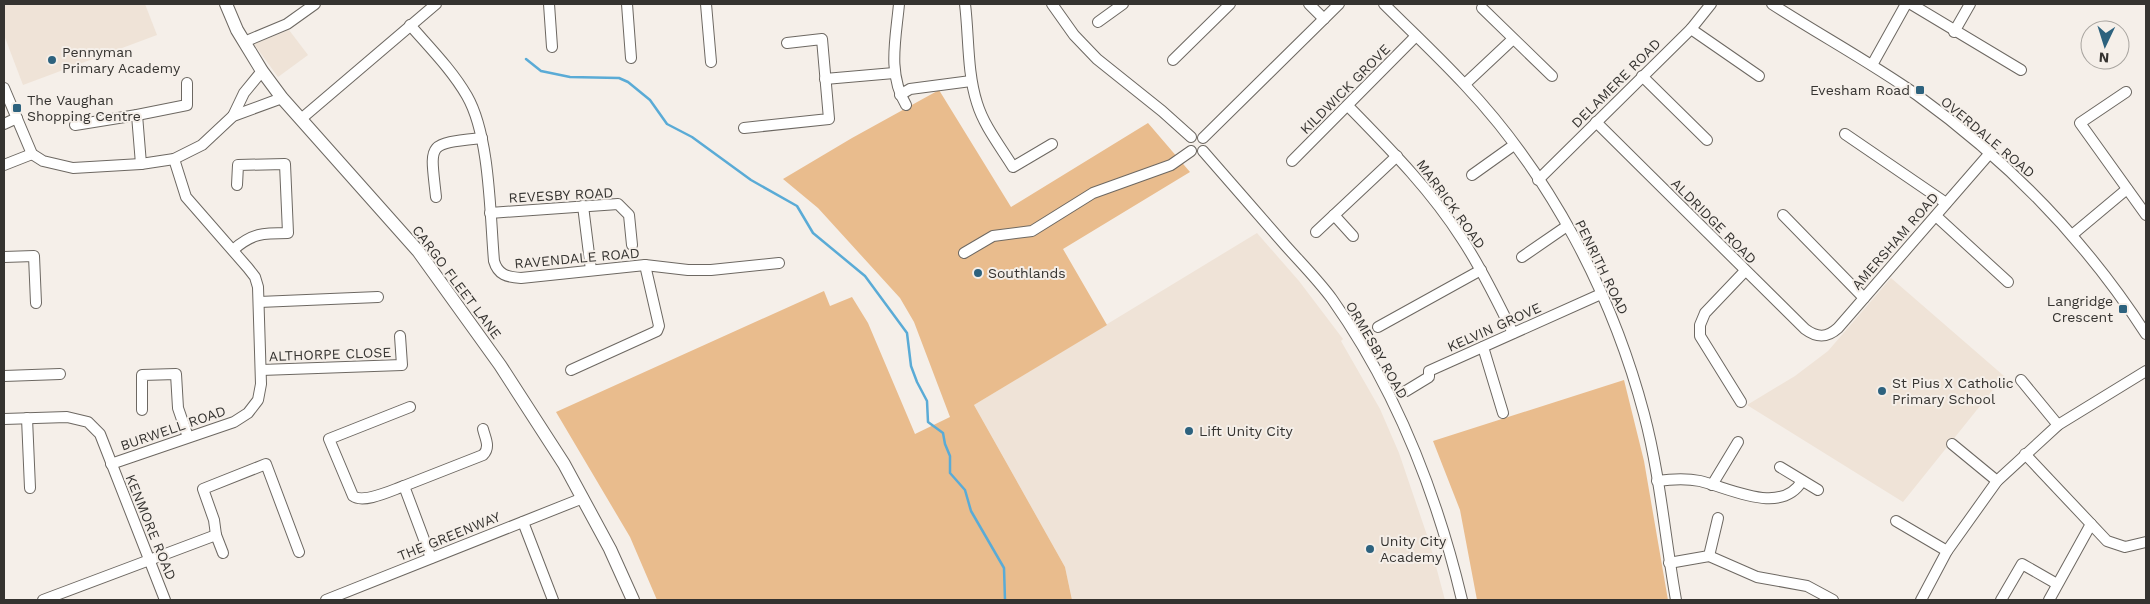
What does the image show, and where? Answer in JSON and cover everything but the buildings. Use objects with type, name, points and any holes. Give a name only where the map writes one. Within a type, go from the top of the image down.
[{"type":"main road","name":"CARGO FLEET LANE","points":[[226,4],[244,42],[282,98],[418,251],[500,365],[561,459],[610,549],[633,600]]},
{"type":"street","points":[[244,42],[287,24],[315,4]]},
{"type":"street","points":[[301,119],[436,4]]},
{"type":"street","points":[[550,4],[552,48]]},
{"type":"street","points":[[627,4],[631,58]]},
{"type":"street","points":[[706,4],[711,62]]},
{"type":"street","points":[[899,4],[894,73],[903,100],[910,89],[972,81]]},
{"type":"street","points":[[965,4],[972,81],[977,104],[987,126],[1013,166],[1052,144]]},
{"type":"street","points":[[1052,4],[1074,34],[1097,59],[1191,137]]},
{"type":"street","points":[[1098,22],[1123,4]]},
{"type":"street","points":[[1309,4],[1324,19]]},
{"type":"street","points":[[1203,138],[1339,4]]},
{"type":"street","name":"PENRITH ROAD","points":[[1384,4],[1464,84],[1514,145],[1568,226],[1586,259],[1626,353],[1644,415],[1657,481],[1676,600]]},
{"type":"street","name":"DELAMERE ROAD","points":[[1538,180],[1691,30],[1711,4]]},
{"type":"street","name":"OVERDALE ROAD","points":[[1772,4],[1917,95],[1990,153],[2041,201],[2072,235],[2124,299],[2146,334]]},
{"type":"street","points":[[1872,66],[1906,4]]},
{"type":"street","points":[[1911,4],[1954,32],[2021,70]]},
{"type":"street","points":[[1954,32],[1970,4]]},
{"type":"street","points":[[1173,60],[1226,5]]},
{"type":"street","points":[[1482,8],[1552,76]]},
{"type":"street","name":"RAVENDALE ROAD","points":[[410,25],[468,96],[482,138],[494,261],[496,268],[503,275],[521,278],[645,266],[710,270],[779,263]]},
{"type":"street","points":[[1691,30],[1759,76]]},
{"type":"street","name":"KILDWICK GROVE","points":[[1292,161],[1416,36]]},
{"type":"street","points":[[744,128],[829,119],[822,39],[787,43]]},
{"type":"street","points":[[1464,84],[1513,39]]},
{"type":"street","points":[[234,116],[244,93],[262,71]]},
{"type":"street","points":[[825,78],[894,73]]},
{"type":"street","points":[[1642,76],[1706,140]]},
{"type":"street","points":[[75,125],[187,105],[187,83]]},
{"type":"street","points":[[4,88],[32,154],[43,161],[73,168],[140,164],[174,158],[202,145],[234,116],[282,98]]},
{"type":"street","points":[[2126,92],[2080,123],[2146,215]]},
{"type":"street","name":"MARRICK ROAD","points":[[1348,106],[1397,156],[1443,211],[1481,270],[1513,332]]},
{"type":"street","points":[[137,115],[140,164]]},
{"type":"street","points":[[4,124],[17,118]]},
{"type":"street","name":"ALDRIDGE ROAD","points":[[1596,122],[1745,271],[1805,329],[1816,336]]},
{"type":"street","points":[[1845,134],[1946,203]]},
{"type":"street","points":[[1198,135],[1203,138],[1206,145],[1203,150],[1197,153],[1191,151],[1188,144],[1191,137],[1198,135]]},
{"type":"street","points":[[436,197],[432,157],[434,150],[446,142],[482,138]]},
{"type":"street","points":[[1472,175],[1514,145]]},
{"type":"street","name":"ORMESBY ROAD","points":[[1203,150],[1331,298],[1354,332],[1386,392],[1415,453],[1443,531],[1462,600]]},
{"type":"street","points":[[964,254],[993,236],[1032,231],[1093,193],[1170,165],[1191,151]]},
{"type":"street","name":"AMERSHAM ROAD","points":[[1816,336],[1832,334],[1990,153]]},
{"type":"street","points":[[4,165],[32,154]]},
{"type":"street","points":[[1323,229],[1334,215],[1397,156]]},
{"type":"street","name":"BURWELL ROAD","points":[[111,464],[234,422],[248,413],[258,400],[261,370],[259,302],[255,277],[186,197],[174,158]]},
{"type":"street","points":[[233,250],[244,240],[254,235],[288,232],[285,164],[238,165],[237,185]]},
{"type":"street","points":[[2072,235],[2127,189]]},
{"type":"street","name":"REVESBY ROAD","points":[[490,213],[618,204],[629,215],[632,245]]},
{"type":"street","points":[[583,206],[591,270]]},
{"type":"street","points":[[1334,215],[1353,236]]},
{"type":"street","points":[[1783,215],[1864,298]]},
{"type":"street","points":[[1936,216],[2008,282]]},
{"type":"street","points":[[1522,256],[1568,226]]},
{"type":"street","points":[[4,257],[34,256],[36,304]]},
{"type":"street","points":[[571,370],[657,331],[657,319],[645,266]]},
{"type":"street","points":[[1378,327],[1481,270]]},
{"type":"street","points":[[1741,402],[1700,336],[1700,325],[1705,312],[1745,271]]},
{"type":"street","name":"KELVIN GROVE","points":[[1406,391],[1429,377],[1429,371],[1601,294]]},
{"type":"street","points":[[259,302],[378,297]]},
{"type":"street","name":"ALTHORPE CLOSE","points":[[261,370],[402,365],[400,336]]},
{"type":"street","points":[[1483,347],[1503,413]]},
{"type":"street","points":[[1922,600],[1947,551],[1997,481],[2058,425],[2146,371]]},
{"type":"street","points":[[4,376],[60,374]]},
{"type":"street","points":[[142,410],[142,375],[176,374],[178,408],[188,437]]},
{"type":"street","points":[[2021,380],[2058,425]]},
{"type":"street","points":[[410,407],[328,440],[357,499],[366,499],[404,486],[483,455],[488,444],[482,429]]},
{"type":"street","name":"KENMORE ROAD","points":[[4,419],[66,417],[88,422],[100,434],[165,600]]},
{"type":"street","points":[[27,418],[30,488]]},
{"type":"street","points":[[1712,485],[1738,442]]},
{"type":"street","points":[[1952,444],[1997,481]]},
{"type":"street","points":[[2025,454],[2107,541],[2125,547],[2146,542]]},
{"type":"street","points":[[223,554],[216,535],[214,520],[202,489],[266,464],[299,552]]},
{"type":"street","points":[[1780,467],[1818,490]]},
{"type":"street","points":[[1657,481],[1688,480],[1712,485],[1739,494],[1771,497],[1788,496],[1798,489],[1802,481]]},
{"type":"street","points":[[404,486],[431,558]]},
{"type":"street","name":"THE GREENWAY","points":[[326,600],[583,498]]},
{"type":"street","points":[[1708,556],[1718,518]]},
{"type":"street","points":[[1896,521],[1947,551]]},
{"type":"street","points":[[523,522],[553,600]]},
{"type":"street","points":[[2049,600],[2091,524]]},
{"type":"street","points":[[43,600],[216,535]]},
{"type":"street","points":[[1669,563],[1708,556],[1757,577],[1807,586],[1833,600]]},
{"type":"street","points":[[2001,600],[2022,564],[2057,584]]},
{"type":"shaded area","name":"Pennyman Primary Academy","points":[[4,4],[145,4],[157,35],[23,85],[4,35]]},
{"type":"shaded area","points":[[289,30],[308,55],[278,77],[254,44]]},
{"type":"shaded area","points":[[939,90],[1011,207],[1148,123],[1190,172],[1063,249],[1107,325],[974,405],[1065,567],[1072,600],[657,600],[630,537],[556,412],[824,291],[830,306],[852,297],[868,323],[915,434],[950,417],[914,322],[900,298],[818,208],[783,179]]},
{"type":"shaded area","name":"Lift Unity City","points":[[1257,233],[1299,281],[1343,339],[1341,341],[1380,409],[1399,453],[1430,544],[1445,600],[1072,600],[1065,567],[974,405]]},
{"type":"shaded area","name":"St Pius X Catholic Primary School","points":[[1891,278],[2004,376],[1903,502],[1747,405],[1795,376],[1828,351]]},
{"type":"shaded area","points":[[1624,380],[1644,461],[1668,600],[1477,600],[1460,510],[1433,441]]},
{"type":"waterway","points":[[526,59],[541,71],[570,77],[619,78],[628,82],[650,100],[667,124],[692,137],[751,180],[797,206],[813,233],[865,276],[907,333],[911,366],[927,401],[928,422],[943,433],[950,456],[950,473],[965,490],[971,511],[1004,568],[1005,600]]},
{"type":"place","name":"Pennyman Primary Academy","points":[[52,60]]},
{"type":"place","name":"Evesham Road","points":[[1920,90]]},
{"type":"place","name":"The Vaughan Shopping Centre","points":[[17,108]]},
{"type":"place","name":"Southlands","points":[[978,273]]},
{"type":"place","name":"Langridge Crescent","points":[[2123,309]]},
{"type":"place","name":"St Pius X Catholic Primary School","points":[[1882,391]]},
{"type":"place","name":"Lift Unity City","points":[[1189,431]]},
{"type":"place","name":"Unity City Academy","points":[[1370,549]]}]
